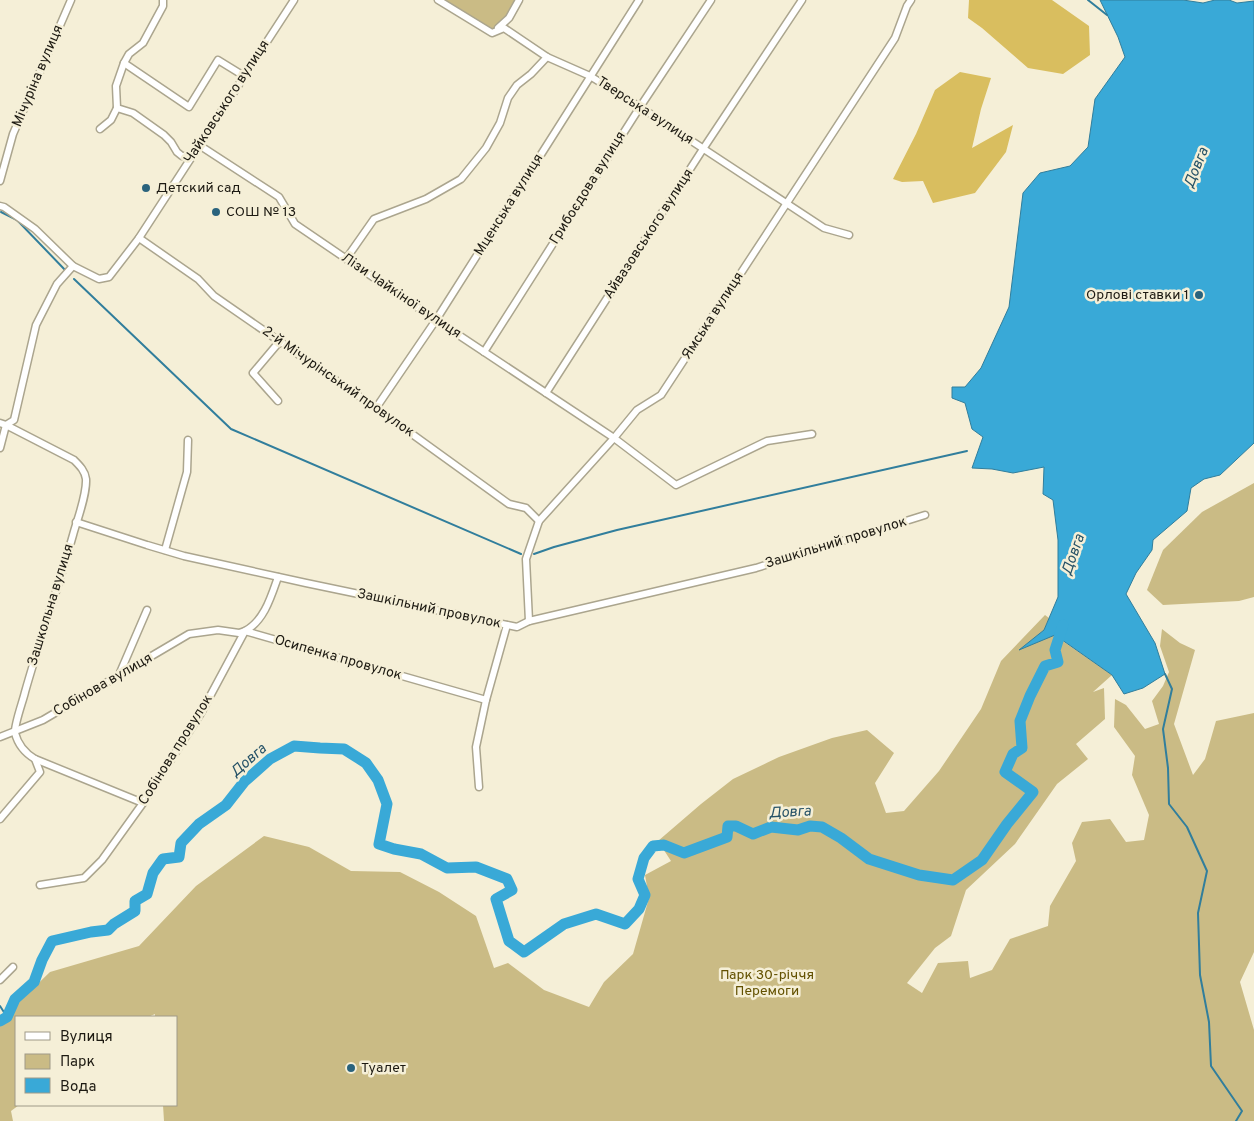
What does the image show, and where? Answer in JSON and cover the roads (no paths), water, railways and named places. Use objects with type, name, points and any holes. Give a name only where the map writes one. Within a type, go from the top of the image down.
[{"type":"street","name":"Мічуріна вулиця","points":[[0,181],[13,134],[71,0]]},
{"type":"street","points":[[100,129],[111,120],[117,108],[116,86],[124,64],[129,54],[143,43],[163,6],[163,0]]},
{"type":"street","name":"Чайковського вулиця","points":[[73,266],[99,279],[109,277],[139,238],[294,0]]},
{"type":"street","name":"Тверська вулиця","points":[[438,0],[492,33],[504,28],[547,57],[590,76],[640,106],[824,228],[849,235]]},
{"type":"street","points":[[492,33],[509,18],[519,0]]},
{"type":"street","name":"Мценська вулиця","points":[[376,408],[436,320],[639,0]]},
{"type":"street","name":"Грибоєдова вулиця","points":[[484,352],[640,106],[711,0]]},
{"type":"street","name":"Айвазовського вулиця","points":[[546,393],[703,149],[802,0]]},
{"type":"street","name":"Ямська вулиця","points":[[529,621],[526,559],[539,521],[637,410],[661,395],[895,38],[911,0]]},
{"type":"street","points":[[346,259],[374,219],[426,199],[461,179],[486,148],[500,123],[508,98],[517,86],[547,57]]},
{"type":"street","points":[[124,64],[189,108],[218,60],[244,76]]},
{"type":"street","points":[[117,108],[132,113],[164,135],[171,142],[176,152],[182,156],[191,156]]},
{"type":"street","name":"Лізи Чайкіної вулиця","points":[[199,145],[279,198],[295,224],[614,438],[676,485],[767,442],[812,434]]},
{"type":"street","points":[[0,206],[35,229],[73,266],[57,284],[36,325],[14,420],[3,424],[0,448]]},
{"type":"street","name":"2-й Мічурінський провулок","points":[[139,238],[198,279],[214,296],[376,408],[508,504],[526,508],[539,521]]},
{"type":"street","points":[[278,401],[253,373],[280,342]]},
{"type":"street","name":"Зашкольна вулиця","points":[[3,424],[74,460],[82,468],[86,478],[85,491],[61,578],[42,633],[15,731]]},
{"type":"street","points":[[165,550],[187,472],[188,440]]},
{"type":"street","name":"Зашкільний провулок","points":[[76,522],[165,550],[278,577],[517,627],[529,621],[756,568],[925,515]]},
{"type":"street","name":"Собінова провулок","points":[[40,885],[84,878],[102,860],[143,803],[201,713],[245,631],[257,624],[269,601],[278,577]]},
{"type":"street","points":[[119,676],[147,610]]},
{"type":"street","points":[[479,787],[476,747],[486,700],[507,625]]},
{"type":"street","name":"Осипенка провулок","points":[[189,634],[218,630],[240,633],[245,631],[486,700]]},
{"type":"street","name":"Собінова вулиця","points":[[15,731],[43,720],[189,634]]},
{"type":"street","points":[[0,737],[15,731],[21,747],[35,760],[143,803]]},
{"type":"street","points":[[0,819],[40,772],[35,760]]},
{"type":"street","points":[[0,980],[13,967]]},
{"type":"water","points":[[1100,0],[1183,0],[1203,3],[1215,0],[1229,0],[1237,3],[1254,1],[1254,443],[1220,475],[1204,479],[1191,488],[1187,511],[1153,540],[1152,550],[1136,573],[1126,594],[1155,643],[1165,674],[1143,688],[1124,694],[1112,675],[1055,635],[1019,650],[1044,630],[1058,597],[1058,540],[1053,500],[1043,494],[1044,467],[1013,473],[972,468],[983,437],[972,429],[965,403],[952,398],[952,387],[965,387],[981,368],[1009,307],[1023,193],[1040,173],[1070,166],[1088,147],[1095,99],[1125,57],[1118,37]]},
{"type":"waterway","points":[[1088,0],[1107,15]]},
{"type":"waterway","points":[[1,212],[17,220],[67,272]]},
{"type":"waterway","points":[[74,279],[231,429],[521,554]]},
{"type":"waterway","points":[[534,554],[617,530],[967,451]]},
{"type":"waterway","name":"Довга","points":[[0,1021],[7,1017],[15,999],[34,982],[42,960],[52,941],[108,930],[135,911],[135,901],[147,894],[153,873],[163,859],[179,857],[181,843],[199,824],[226,805],[244,782],[270,759],[294,746],[344,749],[366,763],[378,780],[387,804],[379,844],[421,854],[447,868],[476,867],[507,879],[512,890],[496,899],[509,941],[524,952],[564,924],[596,914],[625,924],[639,909],[645,895],[638,879],[644,858],[653,846],[664,845],[684,853],[727,837],[728,826],[736,826],[753,834],[771,827],[798,830],[810,826],[822,827],[841,838],[869,859],[919,875],[953,880],[982,860],[1007,824],[1033,792],[1005,772],[1013,754],[1022,748],[1020,721],[1030,696],[1045,666],[1058,662],[1055,650],[1063,625]]},
{"type":"waterway","points":[[1165,674],[1172,689],[1163,729],[1168,768],[1169,804],[1187,827],[1207,871],[1198,913],[1200,975],[1209,1022],[1211,1066],[1242,1111],[1236,1121]]},
{"type":"waterway","points":[[0,1006],[7,1017]]},
{"type":"place","name":"Детский сад","points":[[146,188]]},
{"type":"place","name":"СОШ № 13","points":[[216,212]]},
{"type":"place","name":"Орлові ставки 1","points":[[1199,295]]},
{"type":"place","name":"Туалет","points":[[351,1068]]},
{"type":"park label","name":"Парк 30-річчя Перемоги","points":[[767,984]]}]
